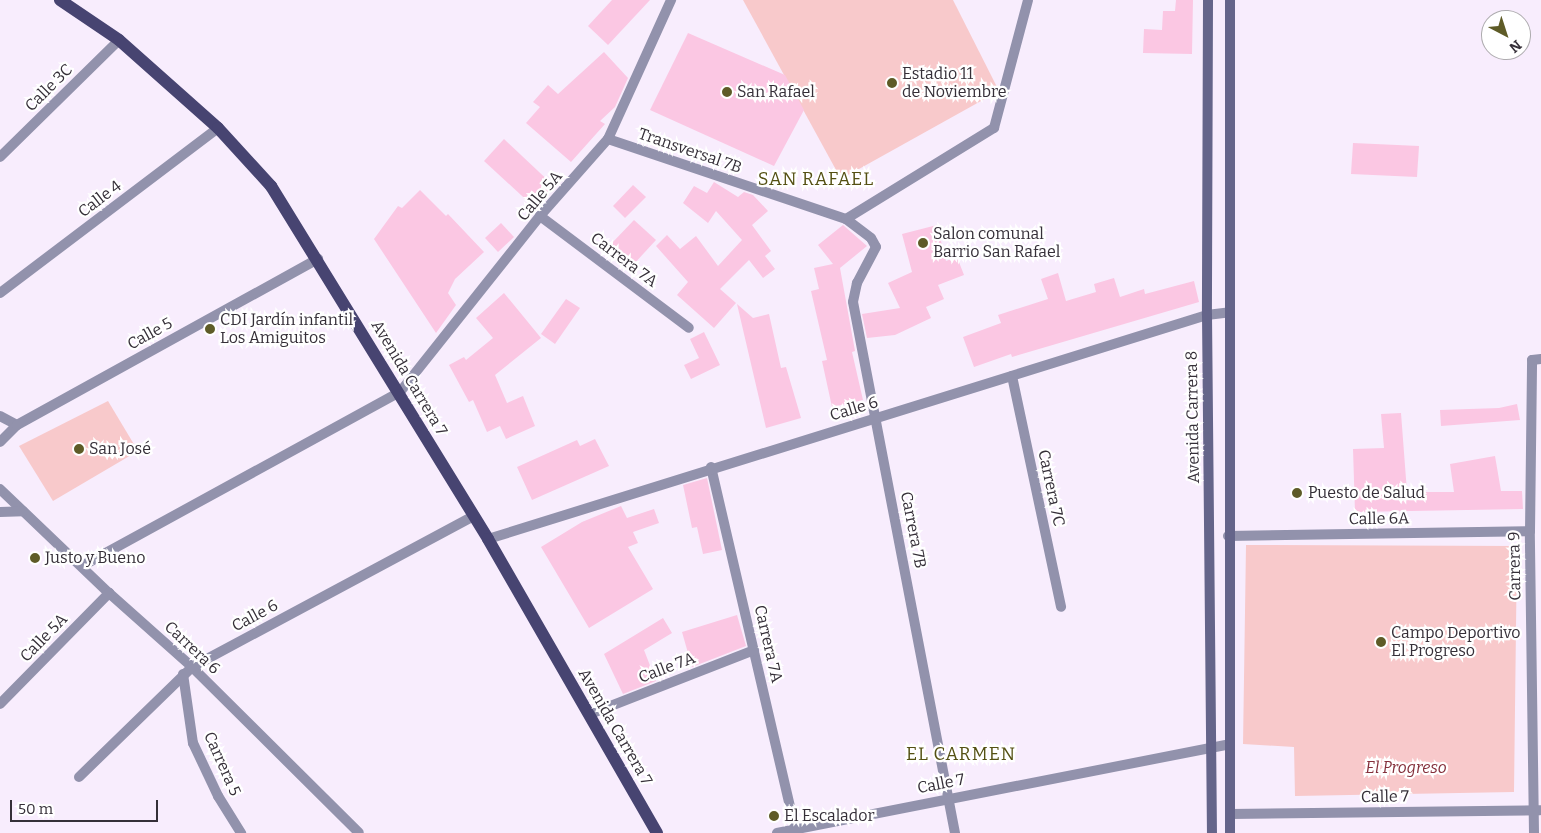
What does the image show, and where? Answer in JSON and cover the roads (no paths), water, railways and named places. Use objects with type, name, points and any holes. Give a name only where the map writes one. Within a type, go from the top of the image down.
[{"type":"main road","name":"Avenida Carrera 7","points":[[60,0],[120,40],[218,128],[271,186],[318,258],[400,392],[472,517],[488,539],[657,833]]},
{"type":"street","name":"Calle 5A","points":[[400,392],[540,216],[608,139],[671,0]]},
{"type":"street","points":[[846,219],[994,128],[1028,0]]},
{"type":"street","name":"Avenida Carrera 8","points":[[1208,0],[1207,315],[1212,833]]},
{"type":"street","points":[[1230,0],[1228,536],[1230,833]]},
{"type":"street","name":"Calle 3C","points":[[0,157],[120,40]]},
{"type":"street","name":"Calle 4","points":[[0,293],[218,128]]},
{"type":"street","name":"Transversal 7B","points":[[608,139],[846,219],[871,238]]},
{"type":"street","name":"Carrera 7A","points":[[540,216],[690,328]]},
{"type":"street","name":"Carrera 7B","points":[[871,238],[876,247],[874,256],[856,284],[854,302],[955,833]]},
{"type":"street","name":"Calle 5","points":[[0,442],[17,425],[318,258]]},
{"type":"street","name":"Calle 6","points":[[488,539],[711,467],[877,418],[1207,315],[1230,312]]},
{"type":"street","name":"Carrera 9","points":[[1534,833],[1538,810],[1530,531],[1537,359]]},
{"type":"street","name":"Carrera 7C","points":[[1012,376],[1061,607]]},
{"type":"street","points":[[82,566],[400,392]]},
{"type":"street","points":[[0,416],[17,425]]},
{"type":"street","name":"Carrera 7A","points":[[711,467],[795,828]]},
{"type":"street","name":"Carrera 6","points":[[0,489],[109,594],[192,667],[359,833]]},
{"type":"street","points":[[0,512],[23,510]]},
{"type":"street","name":"Calle 6","points":[[79,777],[192,667],[472,517]]},
{"type":"street","name":"Calle 6A","points":[[1228,536],[1530,531]]},
{"type":"street","name":"Calle 5A","points":[[0,704],[109,594]]},
{"type":"street","name":"Calle 7A","points":[[590,714],[754,650]]},
{"type":"street","name":"Carrera 5","points":[[183,674],[193,743],[218,796],[241,833]]},
{"type":"street","name":"Calle 7","points":[[777,833],[948,797],[1229,744]]},
{"type":"street","name":"Calle 7","points":[[1230,814],[1538,810]]},
{"type":"place","name":"Estadio 11 de Noviembre","points":[[892,83]]},
{"type":"place","name":"San Rafael","points":[[727,92]]},
{"type":"place","name":"Salon comunal Barrio San Rafael","points":[[923,243]]},
{"type":"place","name":"CDI Jardín infantil Los Amiguitos","points":[[210,329]]},
{"type":"place","name":"San José","points":[[79,449]]},
{"type":"place","name":"Puesto de Salud","points":[[1297,493]]},
{"type":"place","name":"Justo y Bueno","points":[[35,558]]},
{"type":"place","name":"Campo Deportivo El Progreso","points":[[1381,642]]},
{"type":"place","name":"El Escalador","points":[[774,816]]},
{"type":"district","name":"SAN RAFAEL","points":[[816,179]]},
{"type":"district","name":"EL CARMEN","points":[[961,754]]},
{"type":"park label","name":"El Progreso","points":[[1406,768]]}]
